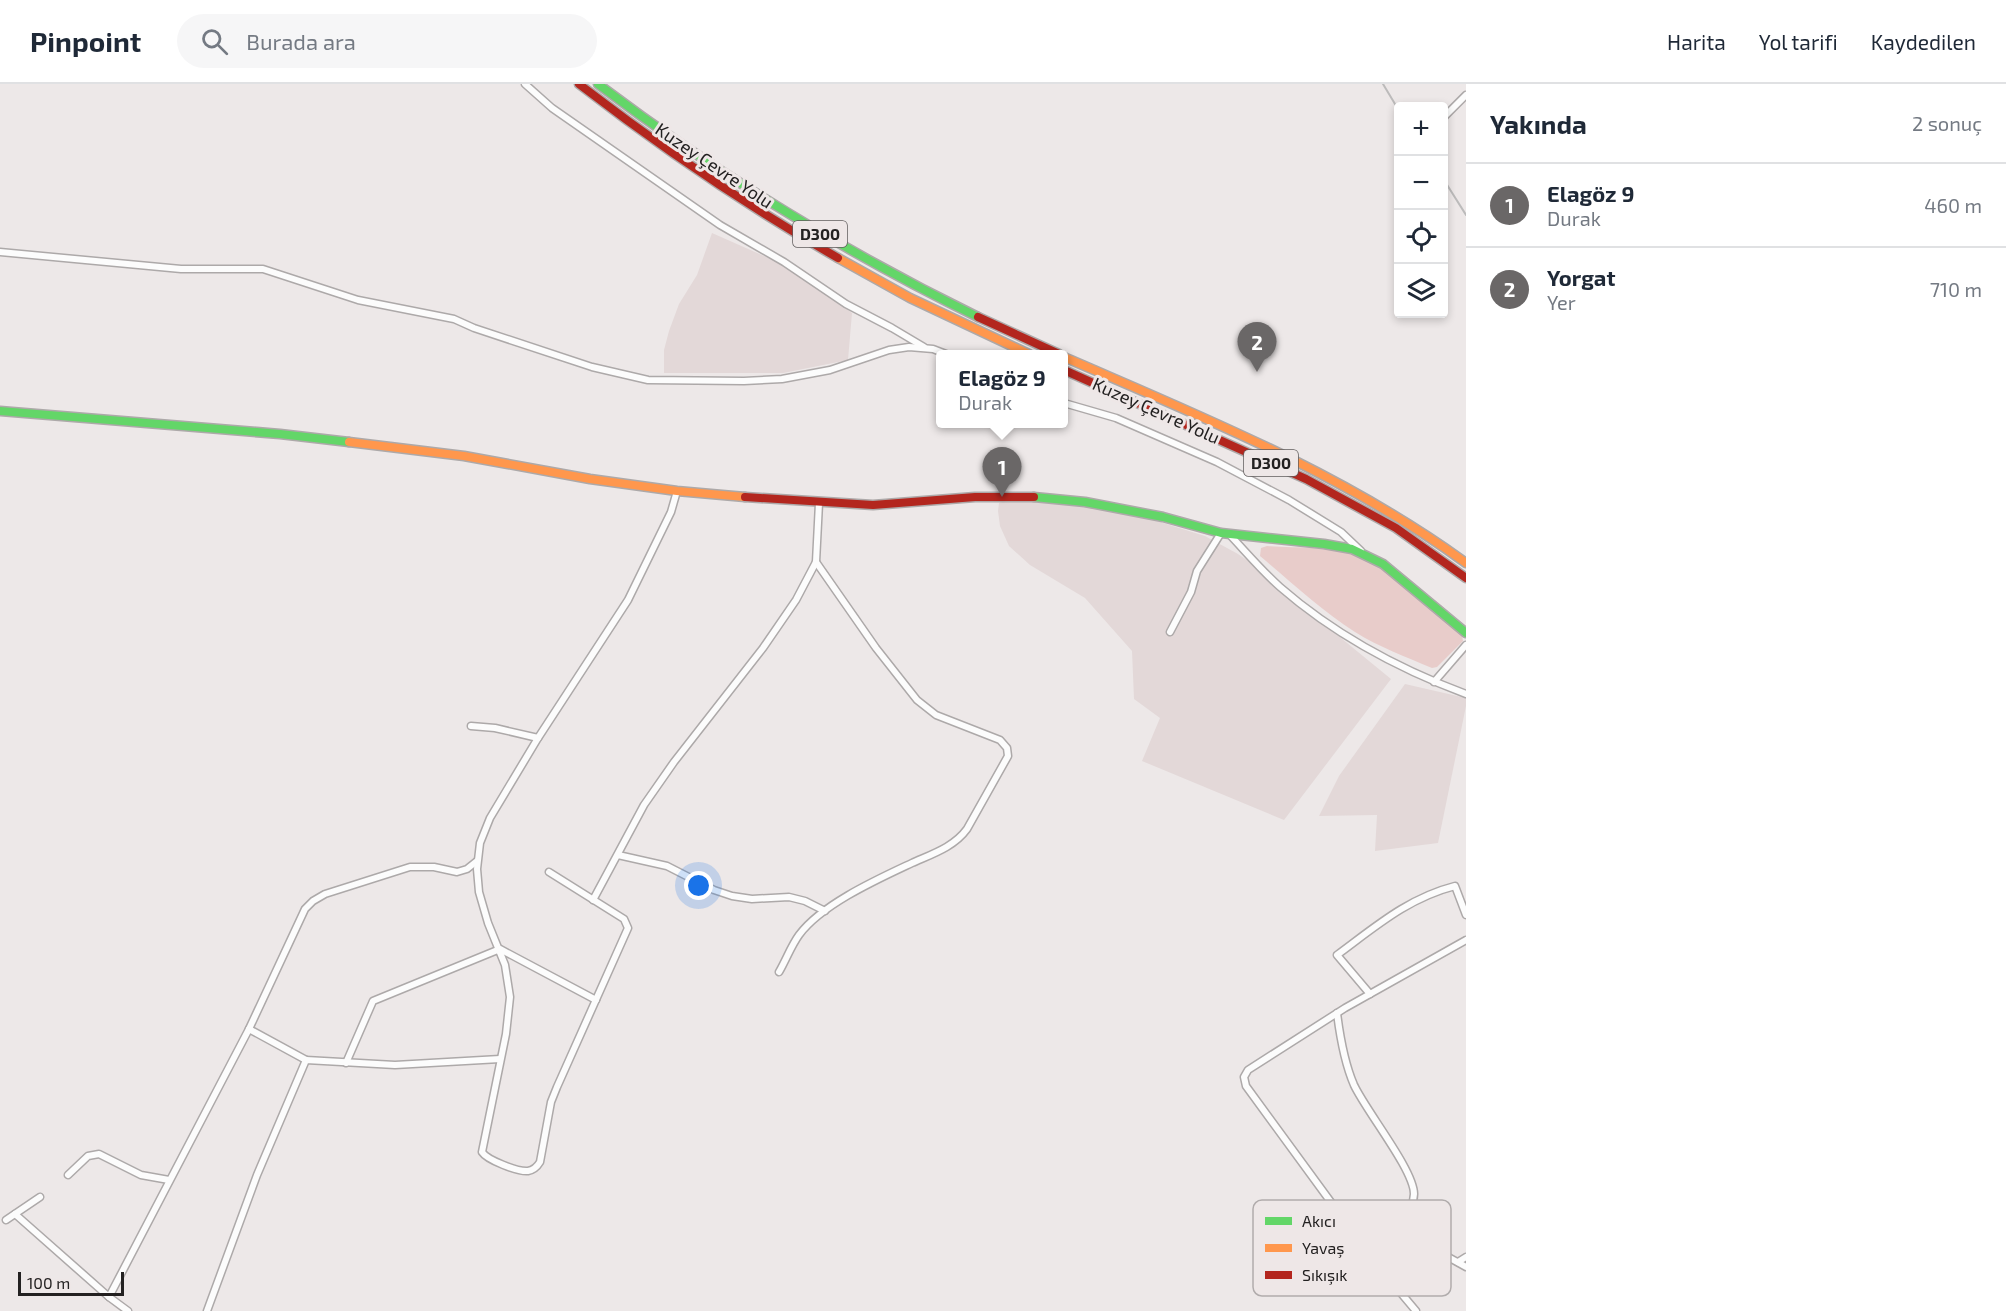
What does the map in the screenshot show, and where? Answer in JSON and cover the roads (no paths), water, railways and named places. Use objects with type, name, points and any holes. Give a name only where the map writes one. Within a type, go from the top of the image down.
[{"type":"main road","name":"Kuzey Çevre Yolu","points":[[579,84],[675,155],[799,235],[865,274],[932,309],[1020,350]]},
{"type":"main road","name":"Kuzey Çevre Yolu","points":[[598,84],[682,146],[805,225],[939,299],[1050,350]]},
{"type":"main road","name":"Kuzey Çevre Yolu","points":[[1068,359],[1312,469],[1359,493],[1402,518],[1466,563]]},
{"type":"main road","name":"Kuzey Çevre Yolu","points":[[1068,372],[1306,479],[1396,528],[1466,578]]},
{"type":"main road","points":[[0,411],[280,434],[464,456],[590,479],[677,491],[819,503],[873,505],[975,497],[1050,498],[1134,511],[1225,534],[1334,545],[1363,553],[1383,564],[1466,633]]},
{"type":"street","points":[[525,84],[552,108],[720,225],[784,262],[846,304],[884,323],[925,348]]},
{"type":"street","points":[[1448,114],[1463,103],[1466,95]]},
{"type":"street","points":[[0,252],[181,269],[263,269],[358,300],[454,318],[474,328],[592,367],[648,380],[782,379],[837,368],[889,350],[909,347],[936,351]]},
{"type":"street","points":[[1068,404],[1116,418],[1217,462],[1289,500],[1341,532],[1363,553]]},
{"type":"street","points":[[549,872],[624,919],[628,928],[551,1102],[540,1162],[530,1171],[490,1160],[482,1152],[507,1028],[510,997],[500,949],[488,923],[481,898],[477,860],[486,826],[538,738],[628,600],[671,512],[677,491]]},
{"type":"street","points":[[593,900],[644,806],[674,762],[763,648],[796,600],[816,562],[819,503]]},
{"type":"street","points":[[1170,632],[1191,592],[1197,571],[1225,534],[1265,573],[1313,613],[1365,647],[1466,694]]},
{"type":"street","points":[[779,972],[800,934],[825,911],[872,882],[946,848],[958,839],[967,829],[1008,756],[1006,745],[1000,740],[936,715],[917,700],[876,648],[816,562]]},
{"type":"street","points":[[1434,681],[1466,645]]},
{"type":"street","points":[[471,726],[495,728],[538,738]]},
{"type":"street","points":[[618,855],[668,866],[714,890],[732,896],[752,899],[789,897],[805,901],[825,911]]},
{"type":"street","points":[[109,1297],[249,1029],[301,913],[313,901],[325,894],[410,867],[434,867],[457,872],[467,869],[477,860]]},
{"type":"street","points":[[1370,994],[1337,955],[1395,911],[1440,890],[1455,886],[1466,915]]},
{"type":"street","points":[[1329,1200],[1246,1086],[1244,1080],[1248,1070],[1337,1013],[1466,940]]},
{"type":"street","points":[[500,949],[596,1000]]},
{"type":"street","points":[[346,1063],[372,1001],[500,949]]},
{"type":"street","points":[[1337,1013],[1342,1048],[1355,1086],[1412,1181],[1413,1200]]},
{"type":"street","points":[[249,1029],[306,1060],[395,1065],[500,1059]]},
{"type":"street","points":[[207,1311],[257,1175],[306,1060]]},
{"type":"street","points":[[68,1175],[88,1156],[99,1154],[141,1174],[169,1180]]},
{"type":"street","points":[[6,1220],[40,1197]]},
{"type":"street","points":[[15,1214],[128,1311]]},
{"type":"street","points":[[1458,1262],[1466,1257]]},
{"type":"street","points":[[1451,1258],[1466,1268]]},
{"type":"street","points":[[1403,1296],[1416,1311]]},
{"type":"railway","points":[[1383,84],[1394,102]]},
{"type":"railway","points":[[1448,186],[1466,215]]},
{"type":"place","name":"Yorgat","points":[[1257,372]]},
{"type":"place","name":"Elagöz 9","points":[[1002,497]]}]
